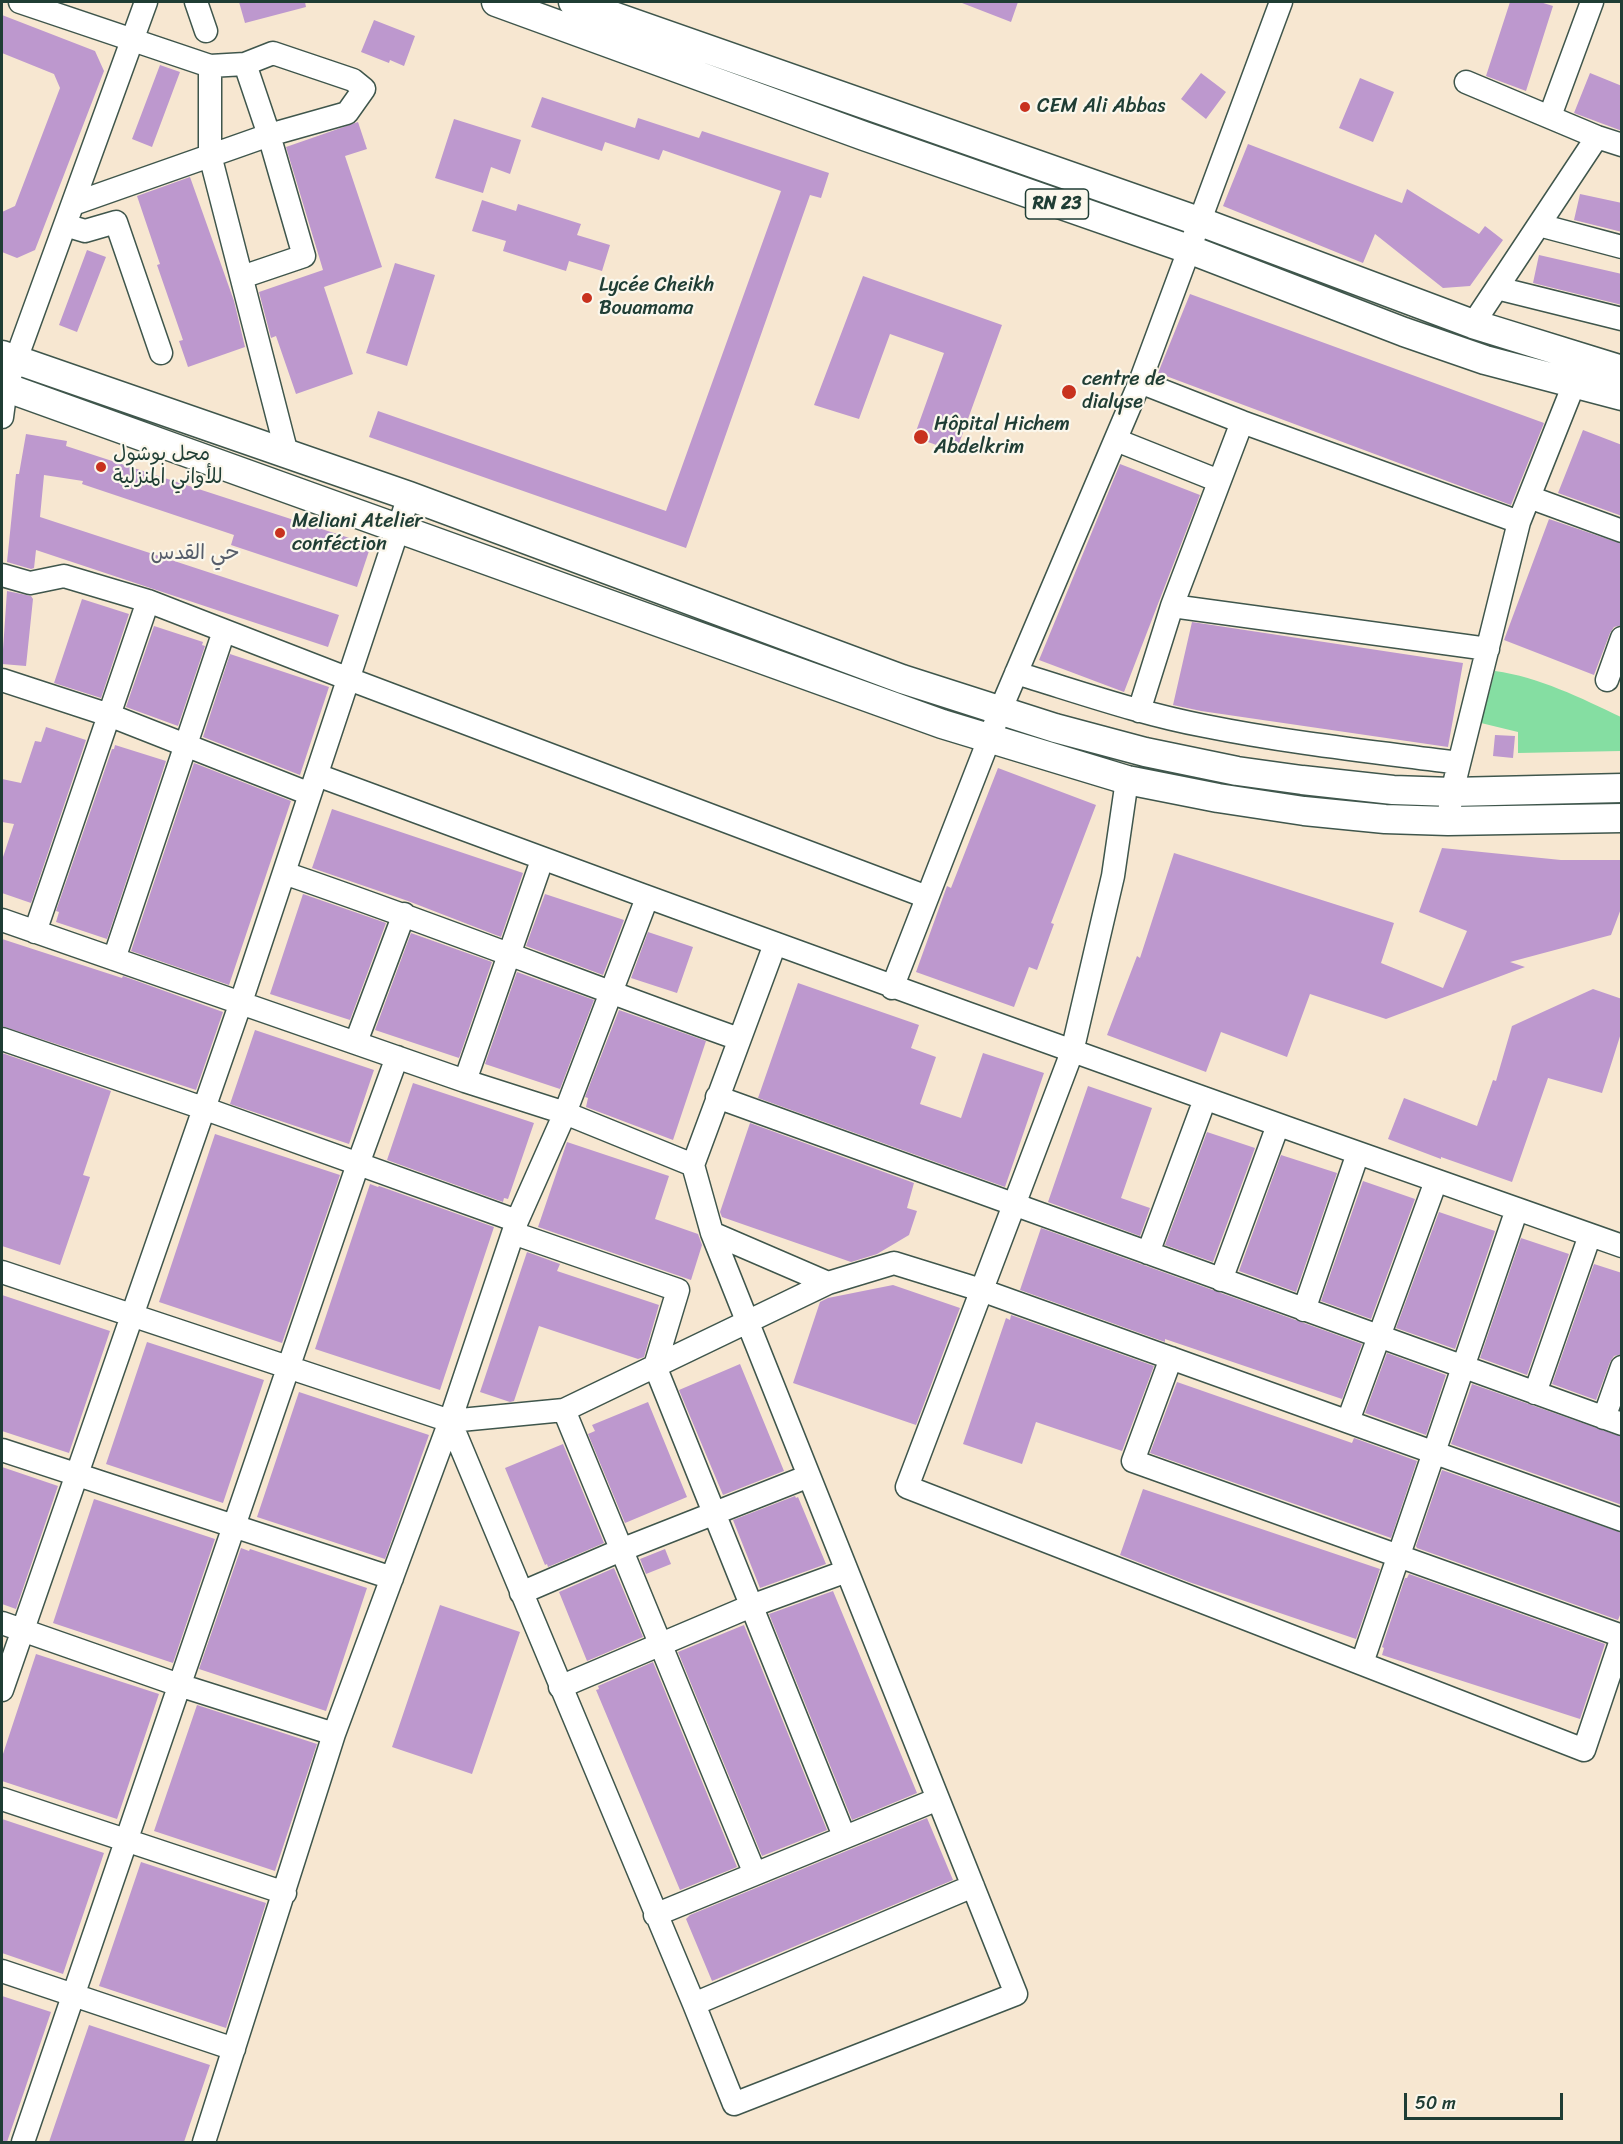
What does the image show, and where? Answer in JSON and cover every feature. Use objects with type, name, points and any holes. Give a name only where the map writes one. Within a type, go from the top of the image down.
[{"type":"main road","name":"RN 23","points":[[496,2],[864,136],[1191,250],[1404,332],[1485,360],[1622,396]]},
{"type":"main road","name":"RN 23","points":[[573,2],[1201,222],[1473,324],[1622,370]]},
{"type":"main road","points":[[9,357],[410,496],[902,680],[1055,728],[1145,752],[1237,771],[1382,788],[1452,792],[1622,788]]},
{"type":"main road","points":[[4,387],[989,739],[1127,780],[1218,798],[1304,811],[1385,819],[1448,821],[1622,818]]},
{"type":"street","points":[[20,2],[210,66],[245,64],[273,53],[353,80],[364,89],[347,113],[269,135],[210,155],[69,214]]},
{"type":"street","points":[[2,417],[9,357],[69,214],[146,2]]},
{"type":"street","points":[[196,2],[206,30]]},
{"type":"street","points":[[892,987],[1000,711],[1140,382],[1191,250],[1281,2]]},
{"type":"street","points":[[1550,116],[1592,2]]},
{"type":"street","points":[[242,277],[304,256],[269,135],[245,64]]},
{"type":"street","points":[[210,66],[210,155],[287,454]]},
{"type":"street","points":[[1466,82],[1597,137],[1622,145]]},
{"type":"street","points":[[1473,324],[1597,137]]},
{"type":"street","points":[[69,214],[85,231],[116,222],[161,353]]},
{"type":"street","points":[[1539,225],[1622,247]]},
{"type":"street","points":[[1497,288],[1622,319]]},
{"type":"street","points":[[1140,382],[1242,422],[1519,522]]},
{"type":"street","points":[[1448,821],[1452,792],[1519,522],[1574,384]]},
{"type":"street","points":[[1139,711],[1172,606],[1242,422]]},
{"type":"street","points":[[1116,440],[1219,481]]},
{"type":"street","points":[[2,1690],[12,1626],[75,1475],[241,1002],[410,496]]},
{"type":"street","points":[[1529,496],[1622,531]]},
{"type":"street","points":[[2,575],[30,583],[64,576],[148,601],[224,632],[927,897]]},
{"type":"street","points":[[35,932],[148,601]]},
{"type":"street","points":[[1172,606],[1488,649]]},
{"type":"street","points":[[114,959],[224,632]]},
{"type":"street","points":[[1607,680],[1622,638]]},
{"type":"street","points":[[1016,673],[1139,711],[1205,726],[1459,763]]},
{"type":"street","points":[[2,680],[109,715],[187,745],[542,860],[1072,1052],[1622,1246]]},
{"type":"street","points":[[1127,780],[1113,876],[1072,1052],[907,1487],[1584,1750],[1622,1637],[1133,1461],[1171,1358]]},
{"type":"street","points":[[465,1081],[542,860]]},
{"type":"street","points":[[284,873],[404,914],[611,994],[739,1039]]},
{"type":"street","points":[[204,2142],[334,1734],[450,1421],[515,1227],[565,1113],[647,898]]},
{"type":"street","points":[[356,1042],[404,914]]},
{"type":"street","points":[[2,920],[465,1081],[565,1113],[693,1165]]},
{"type":"street","points":[[450,1421],[734,2104],[1016,1994],[712,1233],[693,1165],[775,945]]},
{"type":"street","points":[[2,1040],[203,1108],[358,1164],[678,1290],[655,1366],[844,1836]]},
{"type":"street","points":[[23,2142],[358,1164],[397,1057]]},
{"type":"street","points":[[717,1097],[1613,1421],[1622,1367]]},
{"type":"street","points":[[1148,1253],[1205,1099]]},
{"type":"street","points":[[1221,1280],[1278,1125]]},
{"type":"street","points":[[1304,1310],[1358,1153]]},
{"type":"street","points":[[1348,1421],[1436,1181]]},
{"type":"street","points":[[1362,1663],[1517,1209]]},
{"type":"street","points":[[712,1233],[828,1282]]},
{"type":"street","points":[[1535,1393],[1590,1235]]},
{"type":"street","points":[[2,1272],[450,1421],[564,1410],[828,1282],[894,1263],[981,1290],[1622,1520]]},
{"type":"street","points":[[564,1410],[755,1874]]},
{"type":"street","points":[[2,1450],[392,1578]]},
{"type":"street","points":[[521,1593],[621,1550],[809,1476]]},
{"type":"street","points":[[560,1686],[752,1606],[847,1571]]},
{"type":"street","points":[[12,1626],[179,1685],[334,1734]]},
{"type":"street","points":[[2,1799],[285,1893]]},
{"type":"street","points":[[656,1915],[938,1799]]},
{"type":"street","points":[[694,2004],[973,1886]]},
{"type":"street","points":[[2,1971],[234,2049]]},
{"type":"green space","points":[[1495,671],[1544,683],[1621,717],[1621,751],[1518,753],[1518,732],[1481,723]]},
{"type":"building","points":[[239,2],[305,2],[306,7],[245,23]]},
{"type":"building","points":[[963,2],[1018,2],[1011,22]]},
{"type":"building","points":[[1510,2],[1540,2],[1553,6],[1526,91],[1486,76]]},
{"type":"building","points":[[2,15],[95,51],[104,71],[35,250],[17,258],[2,252],[2,212],[15,206],[60,88],[54,74],[2,53]]},
{"type":"building","points":[[374,20],[415,36],[404,66],[361,52]]},
{"type":"building","points":[[160,65],[180,72],[152,147],[132,139]]},
{"type":"building","points":[[1201,73],[1226,92],[1206,119],[1181,99]]},
{"type":"building","points":[[1590,73],[1622,86],[1622,131],[1574,113]]},
{"type":"building","points":[[1360,78],[1394,92],[1373,142],[1339,128]]},
{"type":"building","points":[[542,97],[635,128],[638,118],[699,138],[702,131],[829,173],[821,198],[810,195],[686,548],[369,437],[378,411],[666,511],[781,191],[663,150],[659,160],[605,142],[602,151],[531,127]]},
{"type":"building","points":[[454,119],[521,140],[510,174],[491,167],[483,193],[435,178]]},
{"type":"building","points":[[358,122],[367,149],[345,156],[382,267],[324,287],[353,374],[296,394],[276,336],[271,338],[259,292],[323,270],[286,147]]},
{"type":"building","points":[[1248,144],[1402,203],[1407,189],[1479,234],[1485,226],[1503,240],[1470,286],[1443,288],[1375,234],[1363,263],[1223,206]]},
{"type":"building","points":[[190,177],[234,301],[245,347],[188,367],[179,341],[183,340],[157,265],[160,264],[137,196]]},
{"type":"building","points":[[1580,194],[1622,203],[1622,232],[1574,220]]},
{"type":"building","points":[[482,200],[516,211],[518,204],[581,224],[577,235],[610,245],[602,271],[569,261],[566,271],[503,251],[506,241],[472,231]]},
{"type":"building","points":[[87,250],[106,257],[77,332],[59,325]]},
{"type":"building","points":[[1539,255],[1622,274],[1622,305],[1533,283]]},
{"type":"building","points":[[395,263],[435,275],[407,366],[366,353]]},
{"type":"building","points":[[863,276],[1002,325],[956,452],[914,437],[944,353],[890,334],[859,419],[814,405]]},
{"type":"building","points":[[1190,294],[1544,423],[1511,505],[1158,373]]},
{"type":"building","points":[[1583,430],[1622,445],[1622,516],[1558,493]]},
{"type":"building","points":[[26,434],[67,441],[66,446],[371,545],[357,587],[231,545],[234,535],[82,484],[83,481],[44,475],[40,517],[339,615],[328,647],[36,550],[34,568],[7,562],[16,474],[19,474]]},
{"type":"building","points":[[1120,464],[1200,495],[1124,692],[1039,660]]},
{"type":"building","points":[[1549,519],[1622,544],[1622,625],[1614,627],[1610,633],[1594,675],[1504,640]]},
{"type":"building","points":[[7,591],[31,596],[33,599],[26,666],[2,664]]},
{"type":"building","points":[[82,599],[129,614],[101,698],[54,683]]},
{"type":"building","points":[[1192,622],[1463,663],[1448,747],[1173,705]]},
{"type":"building","points":[[154,626],[203,642],[202,645],[205,646],[178,726],[126,707]]},
{"type":"building","points":[[230,654],[329,687],[300,775],[203,737]]},
{"type":"building","points":[[46,727],[86,740],[31,903],[2,893],[2,860],[14,824],[2,822],[2,779],[21,783],[35,741],[41,742]]},
{"type":"building","points":[[1495,735],[1515,736],[1513,758],[1493,756]]},
{"type":"building","points":[[115,745],[166,761],[107,939],[56,922],[59,912],[56,911]]},
{"type":"building","points":[[194,763],[291,801],[229,985],[131,951]]},
{"type":"building","points":[[998,768],[1096,805],[1051,923],[1054,924],[1037,970],[1029,967],[1014,1007],[916,972],[947,886],[951,888]]},
{"type":"building","points":[[332,809],[523,873],[501,937],[408,901],[312,868]]},
{"type":"building","points":[[1442,848],[1561,860],[1622,860],[1622,906],[1611,935],[1510,962],[1525,967],[1386,1019],[1310,994],[1287,1057],[1221,1032],[1206,1072],[1107,1035],[1137,956],[1140,958],[1174,853],[1394,923],[1381,963],[1443,988],[1467,931],[1419,912]]},
{"type":"building","points":[[303,894],[386,923],[350,1020],[270,994]]},
{"type":"building","points":[[545,894],[624,920],[603,975],[526,946]]},
{"type":"building","points":[[648,932],[693,947],[677,993],[631,978]]},
{"type":"building","points":[[411,933],[492,962],[459,1058],[375,1030]]},
{"type":"building","points":[[2,939],[122,978],[123,976],[223,1012],[196,1090],[2,1026]]},
{"type":"building","points":[[517,972],[594,1000],[560,1089],[485,1064]]},
{"type":"building","points":[[798,983],[919,1025],[911,1048],[936,1057],[920,1104],[961,1118],[983,1053],[1044,1073],[1005,1187],[758,1098]]},
{"type":"building","points":[[1593,989],[1622,999],[1622,1030],[1602,1093],[1548,1078],[1512,1182],[1388,1139],[1404,1098],[1477,1126],[1493,1080],[1496,1081],[1512,1026]]},
{"type":"building","points":[[619,1010],[706,1041],[673,1140],[586,1107],[588,1098],[585,1097]]},
{"type":"building","points":[[255,1030],[374,1070],[349,1144],[230,1104]]},
{"type":"building","points":[[2,1053],[111,1091],[83,1175],[90,1177],[60,1265],[2,1246]]},
{"type":"building","points":[[413,1083],[534,1123],[508,1199],[504,1198],[503,1202],[387,1160]]},
{"type":"building","points":[[1088,1086],[1152,1108],[1121,1198],[1150,1208],[1140,1236],[1048,1202]]},
{"type":"building","points":[[750,1123],[914,1183],[907,1208],[917,1211],[909,1235],[877,1254],[851,1262],[722,1217],[720,1212]]},
{"type":"building","points":[[1207,1132],[1255,1148],[1213,1262],[1165,1245]]},
{"type":"building","points":[[215,1134],[340,1175],[282,1343],[159,1302]]},
{"type":"building","points":[[567,1142],[669,1176],[655,1219],[698,1234],[702,1245],[691,1280],[538,1227]]},
{"type":"building","points":[[1281,1155],[1337,1173],[1296,1292],[1239,1271]]},
{"type":"building","points":[[1363,1181],[1415,1199],[1371,1319],[1321,1301]]},
{"type":"building","points":[[370,1184],[494,1227],[440,1390],[315,1349]]},
{"type":"building","points":[[1439,1212],[1495,1231],[1455,1349],[1396,1328]]},
{"type":"building","points":[[1041,1228],[1362,1344],[1342,1399],[1165,1339],[1165,1342],[1020,1290]]},
{"type":"building","points":[[1521,1238],[1569,1254],[1527,1375],[1480,1358]]},
{"type":"building","points":[[527,1252],[560,1264],[557,1271],[659,1305],[644,1357],[638,1359],[539,1326],[514,1401],[510,1402],[480,1392]]},
{"type":"building","points":[[1594,1264],[1622,1273],[1622,1354],[1614,1356],[1610,1362],[1596,1400],[1552,1384]]},
{"type":"building","points":[[893,1285],[960,1308],[916,1425],[793,1383],[820,1302],[828,1298]]},
{"type":"building","points":[[2,1295],[110,1331],[69,1453],[2,1431]]},
{"type":"building","points":[[1011,1315],[1154,1366],[1122,1451],[1036,1422],[1022,1464],[963,1444],[1006,1318],[1010,1320]]},
{"type":"building","points":[[147,1342],[264,1380],[223,1503],[106,1464]]},
{"type":"building","points":[[1387,1353],[1446,1375],[1426,1435],[1365,1413]]},
{"type":"building","points":[[740,1364],[784,1471],[723,1495],[679,1390]]},
{"type":"building","points":[[1177,1382],[1352,1443],[1354,1438],[1417,1461],[1391,1538],[1150,1453]]},
{"type":"building","points":[[1472,1384],[1622,1437],[1622,1505],[1451,1444]]},
{"type":"building","points":[[299,1392],[429,1435],[385,1559],[257,1517]]},
{"type":"building","points":[[648,1402],[687,1497],[625,1523],[588,1434],[595,1431],[592,1425]]},
{"type":"building","points":[[563,1444],[604,1543],[548,1567],[547,1564],[545,1565],[505,1468]]},
{"type":"building","points":[[2,1467],[58,1486],[16,1609],[2,1604]]},
{"type":"building","points":[[1442,1470],[1622,1533],[1622,1610],[1618,1620],[1417,1548]]},
{"type":"building","points":[[1143,1489],[1380,1569],[1356,1639],[1189,1582],[1120,1555]]},
{"type":"building","points":[[795,1496],[798,1497],[826,1564],[760,1588],[733,1520]]},
{"type":"building","points":[[94,1499],[215,1539],[173,1663],[53,1623]]},
{"type":"building","points":[[241,1548],[367,1588],[326,1711],[199,1669]]},
{"type":"building","points":[[665,1549],[671,1564],[646,1574],[640,1559]]},
{"type":"building","points":[[614,1568],[643,1637],[587,1661],[559,1592]]},
{"type":"building","points":[[1409,1574],[1605,1644],[1580,1719],[1382,1655],[1384,1648],[1382,1647],[1405,1578]]},
{"type":"building","points":[[833,1591],[917,1793],[852,1820],[769,1614]]},
{"type":"building","points":[[440,1605],[520,1632],[472,1774],[392,1747]]},
{"type":"building","points":[[744,1625],[827,1830],[762,1856],[678,1652]]},
{"type":"building","points":[[36,1654],[159,1694],[117,1819],[2,1781],[2,1757]]},
{"type":"building","points":[[653,1662],[737,1867],[680,1890],[596,1690],[599,1689],[598,1686]]},
{"type":"building","points":[[197,1705],[317,1744],[275,1871],[154,1831]]},
{"type":"building","points":[[927,1818],[953,1880],[712,1981],[686,1919],[690,1915]]},
{"type":"building","points":[[2,1819],[104,1853],[63,1974],[2,1953]]},
{"type":"building","points":[[141,1862],[266,1903],[226,2028],[99,1986]]},
{"type":"building","points":[[2,1996],[51,2012],[7,2142],[2,2142]]},
{"type":"building","points":[[89,2025],[210,2065],[184,2142],[49,2142]]},
{"type":"place","name":"CEM Ali Abbas","points":[[1025,107]]},
{"type":"place","name":"Lycée Cheikh Bouamama","points":[[587,298]]},
{"type":"place","name":"centre de dialyse","points":[[1069,392]]},
{"type":"place","name":"Hôpital Hichem Abdelkrim","points":[[921,437]]},
{"type":"place","name":"محل بوشول للأواني المنزلية","points":[[101,467]]},
{"type":"place","name":"Meliani Atelier conféction","points":[[280,533]]},
{"type":"district","name":"حي القدس","points":[[195,554]]}]
